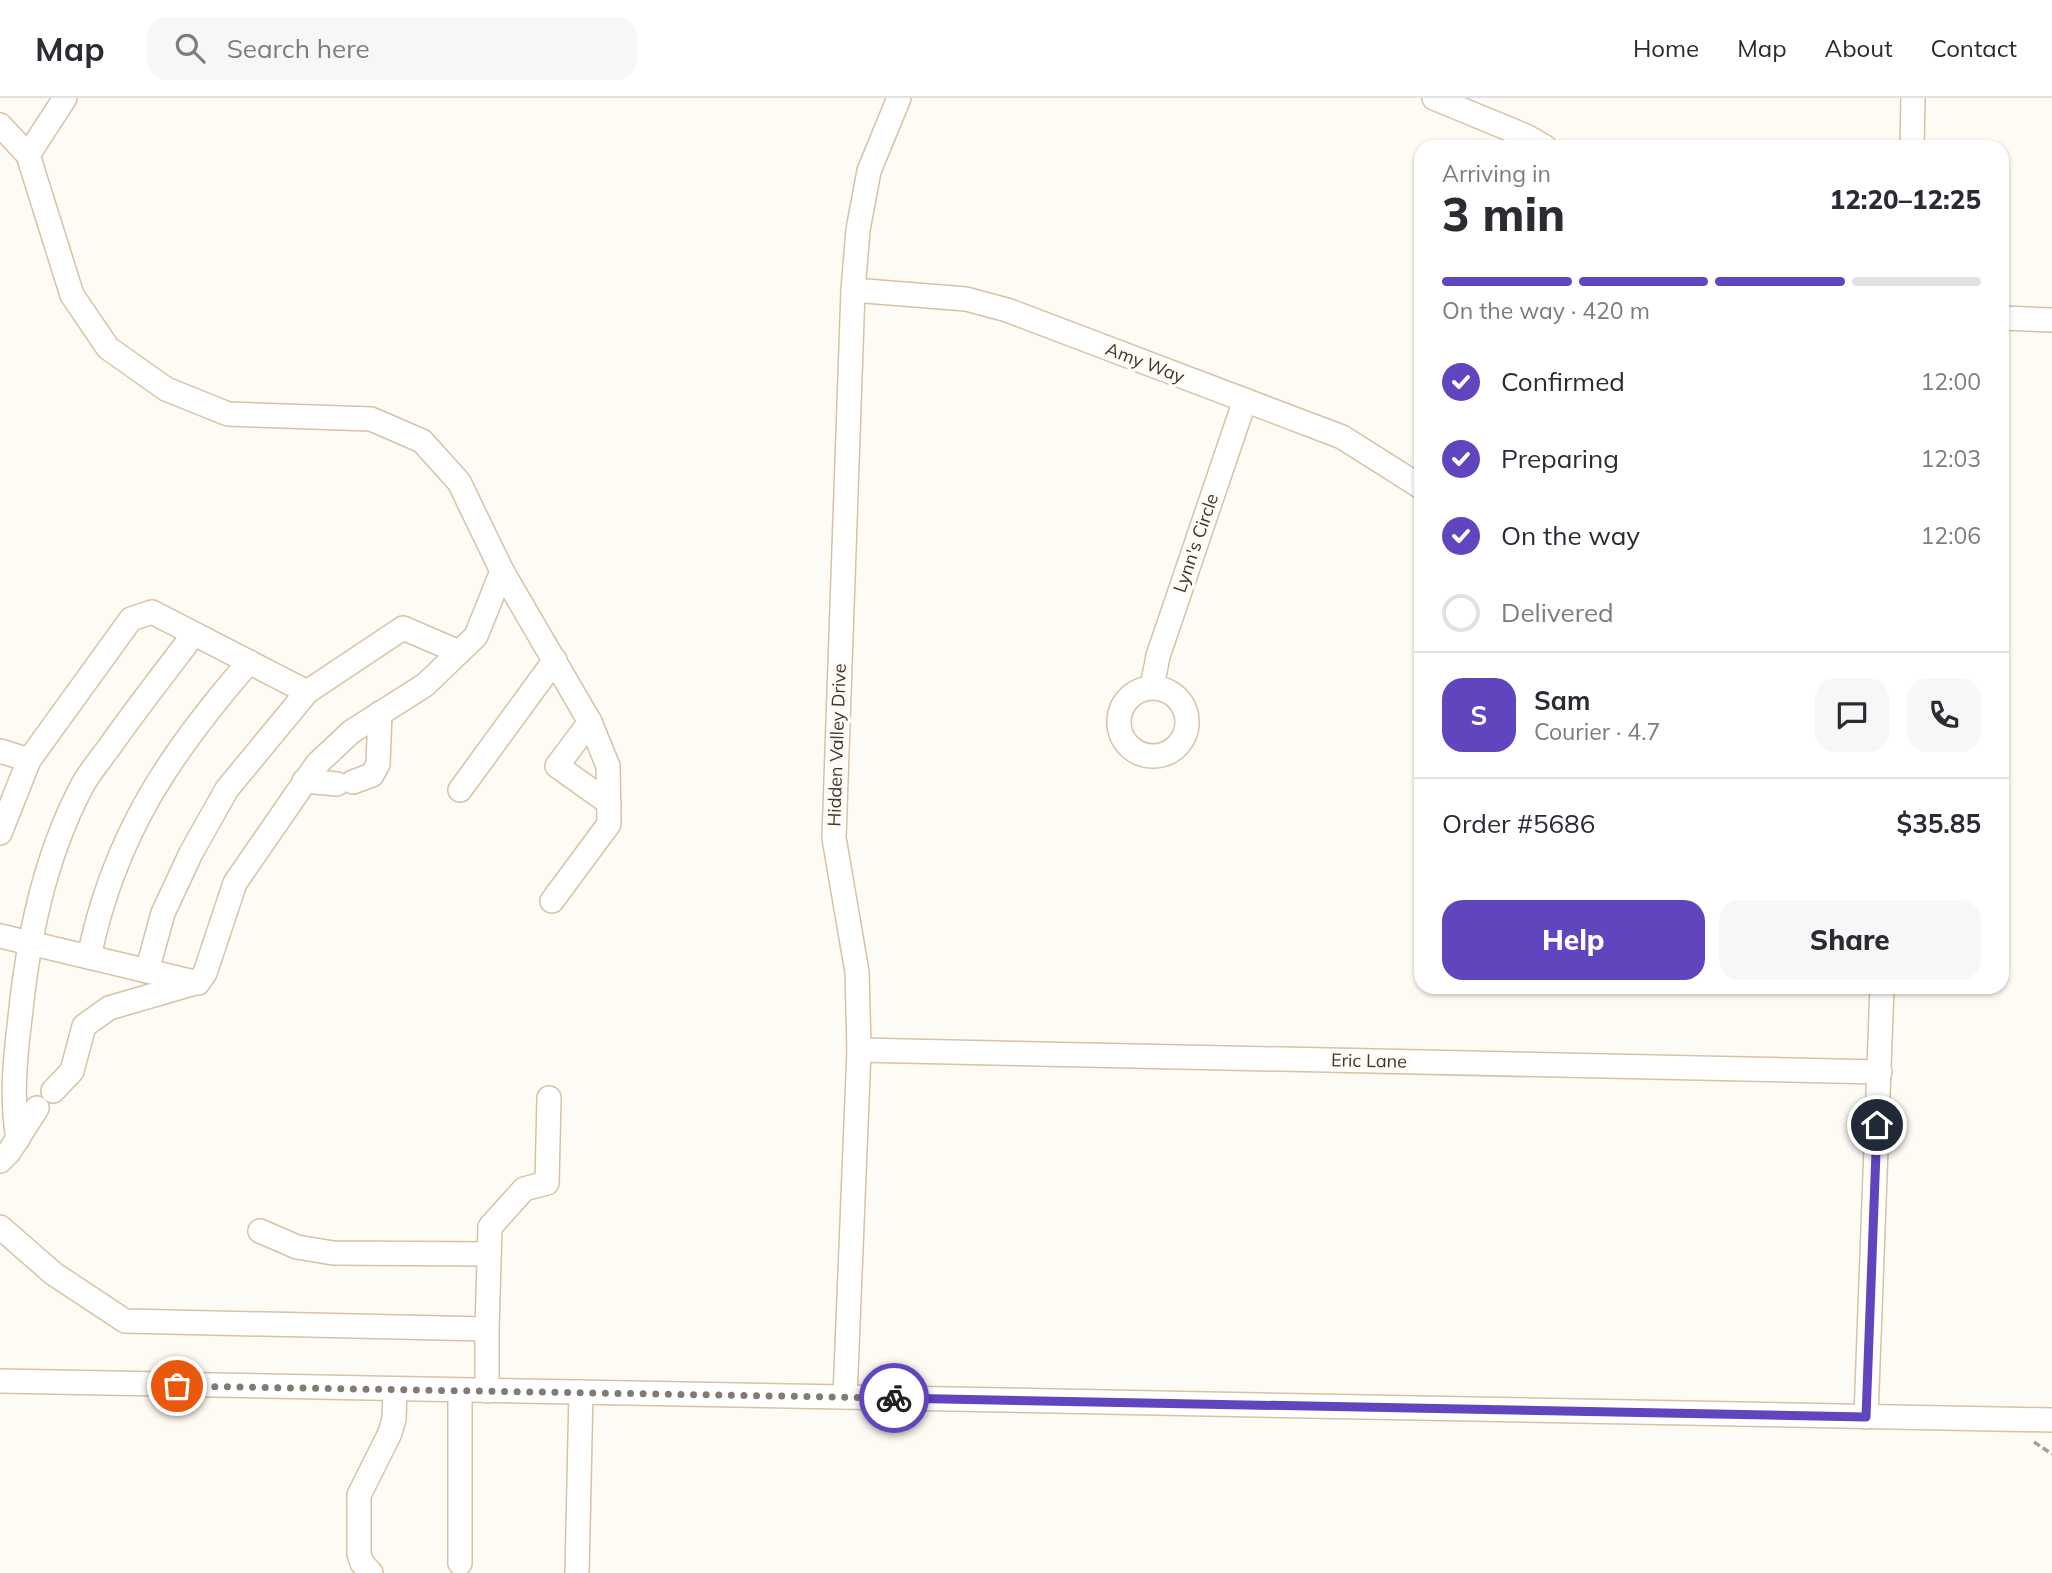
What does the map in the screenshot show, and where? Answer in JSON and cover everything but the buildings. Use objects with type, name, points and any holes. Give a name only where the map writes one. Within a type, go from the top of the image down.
[{"type":"street","points":[[28,155],[65,98]]},
{"type":"street","name":"Hidden Valley Drive","points":[[845,1397],[859,1050],[857,972],[834,838],[853,290],[858,230],[869,171],[899,98]]},
{"type":"street","points":[[1434,98],[1533,140]]},
{"type":"street","points":[[1912,140],[1913,98]]},
{"type":"street","points":[[0,125],[28,155],[72,295],[108,348],[166,389],[228,414],[371,419],[422,441],[460,482],[502,571],[590,722],[608,766],[609,824],[552,901]]},
{"type":"street","name":"Amy Way","points":[[853,290],[966,299],[997,307],[1342,437],[1414,483]]},
{"type":"street","points":[[2009,318],[2052,320]]},
{"type":"street","name":"Lynn's Circle","points":[[1152,687],[1158,656],[1245,400]]},
{"type":"street","points":[[53,1091],[72,1071],[84,1026],[108,1008],[198,982],[205,973],[235,883],[304,781],[317,764],[351,732],[425,685],[476,636],[502,571]]},
{"type":"street","points":[[0,833],[29,760],[131,619],[152,612],[307,692]]},
{"type":"street","points":[[147,971],[163,913],[191,853],[227,789],[307,692],[403,628],[459,652]]},
{"type":"street","points":[[18,1139],[14,1113],[15,1056],[24,978],[38,903],[50,859],[82,787],[134,711],[194,634]]},
{"type":"street","points":[[460,790],[555,660]]},
{"type":"street","points":[[89,957],[96,921],[115,864],[142,810],[176,754],[249,662]]},
{"type":"street","points":[[304,781],[345,783],[372,775],[378,764],[380,713]]},
{"type":"street","points":[[590,722],[557,766],[609,803]]},
{"type":"street","points":[[0,751],[29,760]]},
{"type":"street","points":[[0,936],[198,982]]},
{"type":"street","points":[[1866,1417],[1882,994]]},
{"type":"street","name":"Eric Lane","points":[[859,1050],[1880,1072]]},
{"type":"street","points":[[487,1391],[486,1329],[490,1227],[523,1189],[547,1183],[549,1098]]},
{"type":"street","points":[[0,1161],[9,1153],[37,1108]]},
{"type":"street","points":[[0,1227],[54,1274],[125,1321],[486,1329]]},
{"type":"street","points":[[260,1231],[297,1247],[333,1254],[489,1254]]},
{"type":"street","points":[[0,1381],[2052,1420]]},
{"type":"street","points":[[371,1573],[362,1563],[359,1554],[359,1495],[390,1433],[396,1389]]},
{"type":"street","points":[[460,1391],[460,1563]]},
{"type":"street","points":[[577,1573],[581,1392]]},
{"type":"way so far","points":[[177,1386],[894,1398]]},
{"type":"route","points":[[894,1398],[1866,1417],[1877,1125]]}]
